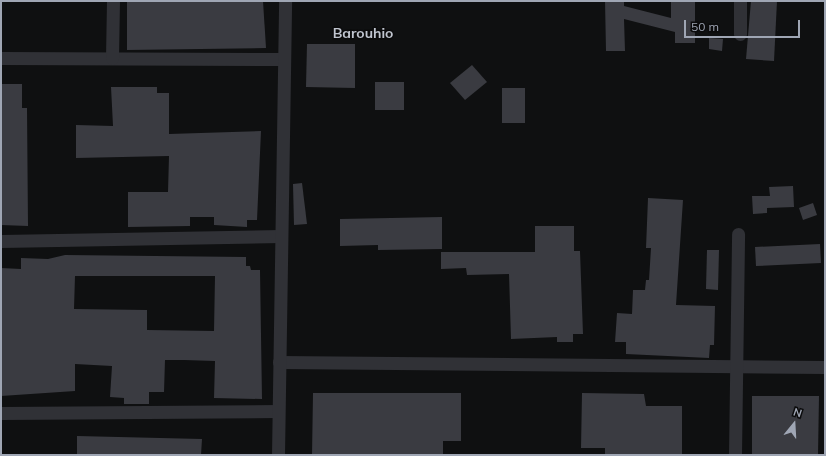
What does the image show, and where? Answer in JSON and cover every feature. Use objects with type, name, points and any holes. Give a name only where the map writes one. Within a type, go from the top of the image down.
[{"type":"street","points":[[112,58],[113,1]]},
{"type":"street","points":[[278,455],[285,1]]},
{"type":"street","points":[[740,1],[740,34]]},
{"type":"street","points":[[1,58],[284,59]]},
{"type":"street","points":[[735,455],[738,234]]},
{"type":"street","points":[[1,241],[281,236]]},
{"type":"street","points":[[279,362],[825,367]]},
{"type":"street","points":[[1,413],[278,411]]},
{"type":"building","points":[[127,1],[263,1],[266,48],[127,50]]},
{"type":"building","points":[[605,1],[624,1],[624,6],[671,18],[671,1],[695,1],[695,43],[675,43],[675,32],[624,19],[625,51],[606,51]]},
{"type":"building","points":[[751,1],[777,1],[774,61],[746,59]]},
{"type":"building","points":[[709,38],[723,39],[722,51],[709,49]]},
{"type":"building","points":[[307,44],[355,44],[355,88],[306,87]]},
{"type":"building","points":[[472,65],[487,82],[465,100],[450,83]]},
{"type":"building","points":[[375,82],[404,82],[404,110],[375,110]]},
{"type":"building","points":[[1,84],[22,84],[22,108],[27,108],[28,226],[1,225]]},
{"type":"building","points":[[111,87],[157,87],[157,93],[169,93],[169,134],[261,131],[257,220],[247,220],[247,227],[214,225],[214,217],[190,217],[190,226],[128,227],[128,192],[168,192],[169,156],[76,158],[76,125],[113,126]]},
{"type":"building","points":[[502,88],[525,88],[525,123],[502,123]]},
{"type":"building","points":[[302,183],[307,224],[294,225],[293,184]]},
{"type":"building","points":[[793,186],[794,207],[767,208],[767,213],[753,214],[752,196],[770,196],[769,187]]},
{"type":"building","points":[[648,198],[683,200],[676,305],[715,306],[714,345],[710,345],[709,358],[626,354],[626,342],[615,342],[617,313],[632,314],[633,290],[645,290],[646,280],[649,280],[651,248],[646,248]]},
{"type":"building","points":[[813,203],[817,215],[803,220],[799,208]]},
{"type":"building","points":[[442,217],[442,249],[378,250],[378,245],[340,246],[340,219]]},
{"type":"building","points":[[535,226],[574,226],[574,251],[580,251],[583,334],[573,334],[573,342],[557,342],[557,337],[511,339],[509,274],[467,275],[466,268],[441,269],[441,252],[535,252]]},
{"type":"building","points":[[820,244],[821,263],[756,266],[755,247]]},
{"type":"building","points":[[707,250],[719,250],[718,290],[706,289]]},
{"type":"building","points":[[65,255],[246,257],[246,266],[250,266],[251,270],[260,270],[262,399],[214,398],[215,361],[184,360],[165,360],[164,392],[149,392],[149,404],[124,404],[124,398],[110,397],[112,366],[75,364],[75,391],[1,396],[1,268],[21,269],[21,258],[48,259]],"holes":[[[75,276],[215,276],[214,331],[147,330],[147,310],[74,309]]]},
{"type":"building","points":[[313,393],[461,393],[461,441],[443,441],[443,455],[312,455]]},
{"type":"building","points":[[582,393],[644,394],[646,406],[682,406],[682,455],[605,455],[605,448],[581,448]]},
{"type":"building","points":[[752,396],[819,396],[818,455],[752,455]]},
{"type":"building","points":[[77,436],[202,439],[201,455],[77,455]]},
{"type":"district","name":"Barouhio","points":[[363,33]]}]
